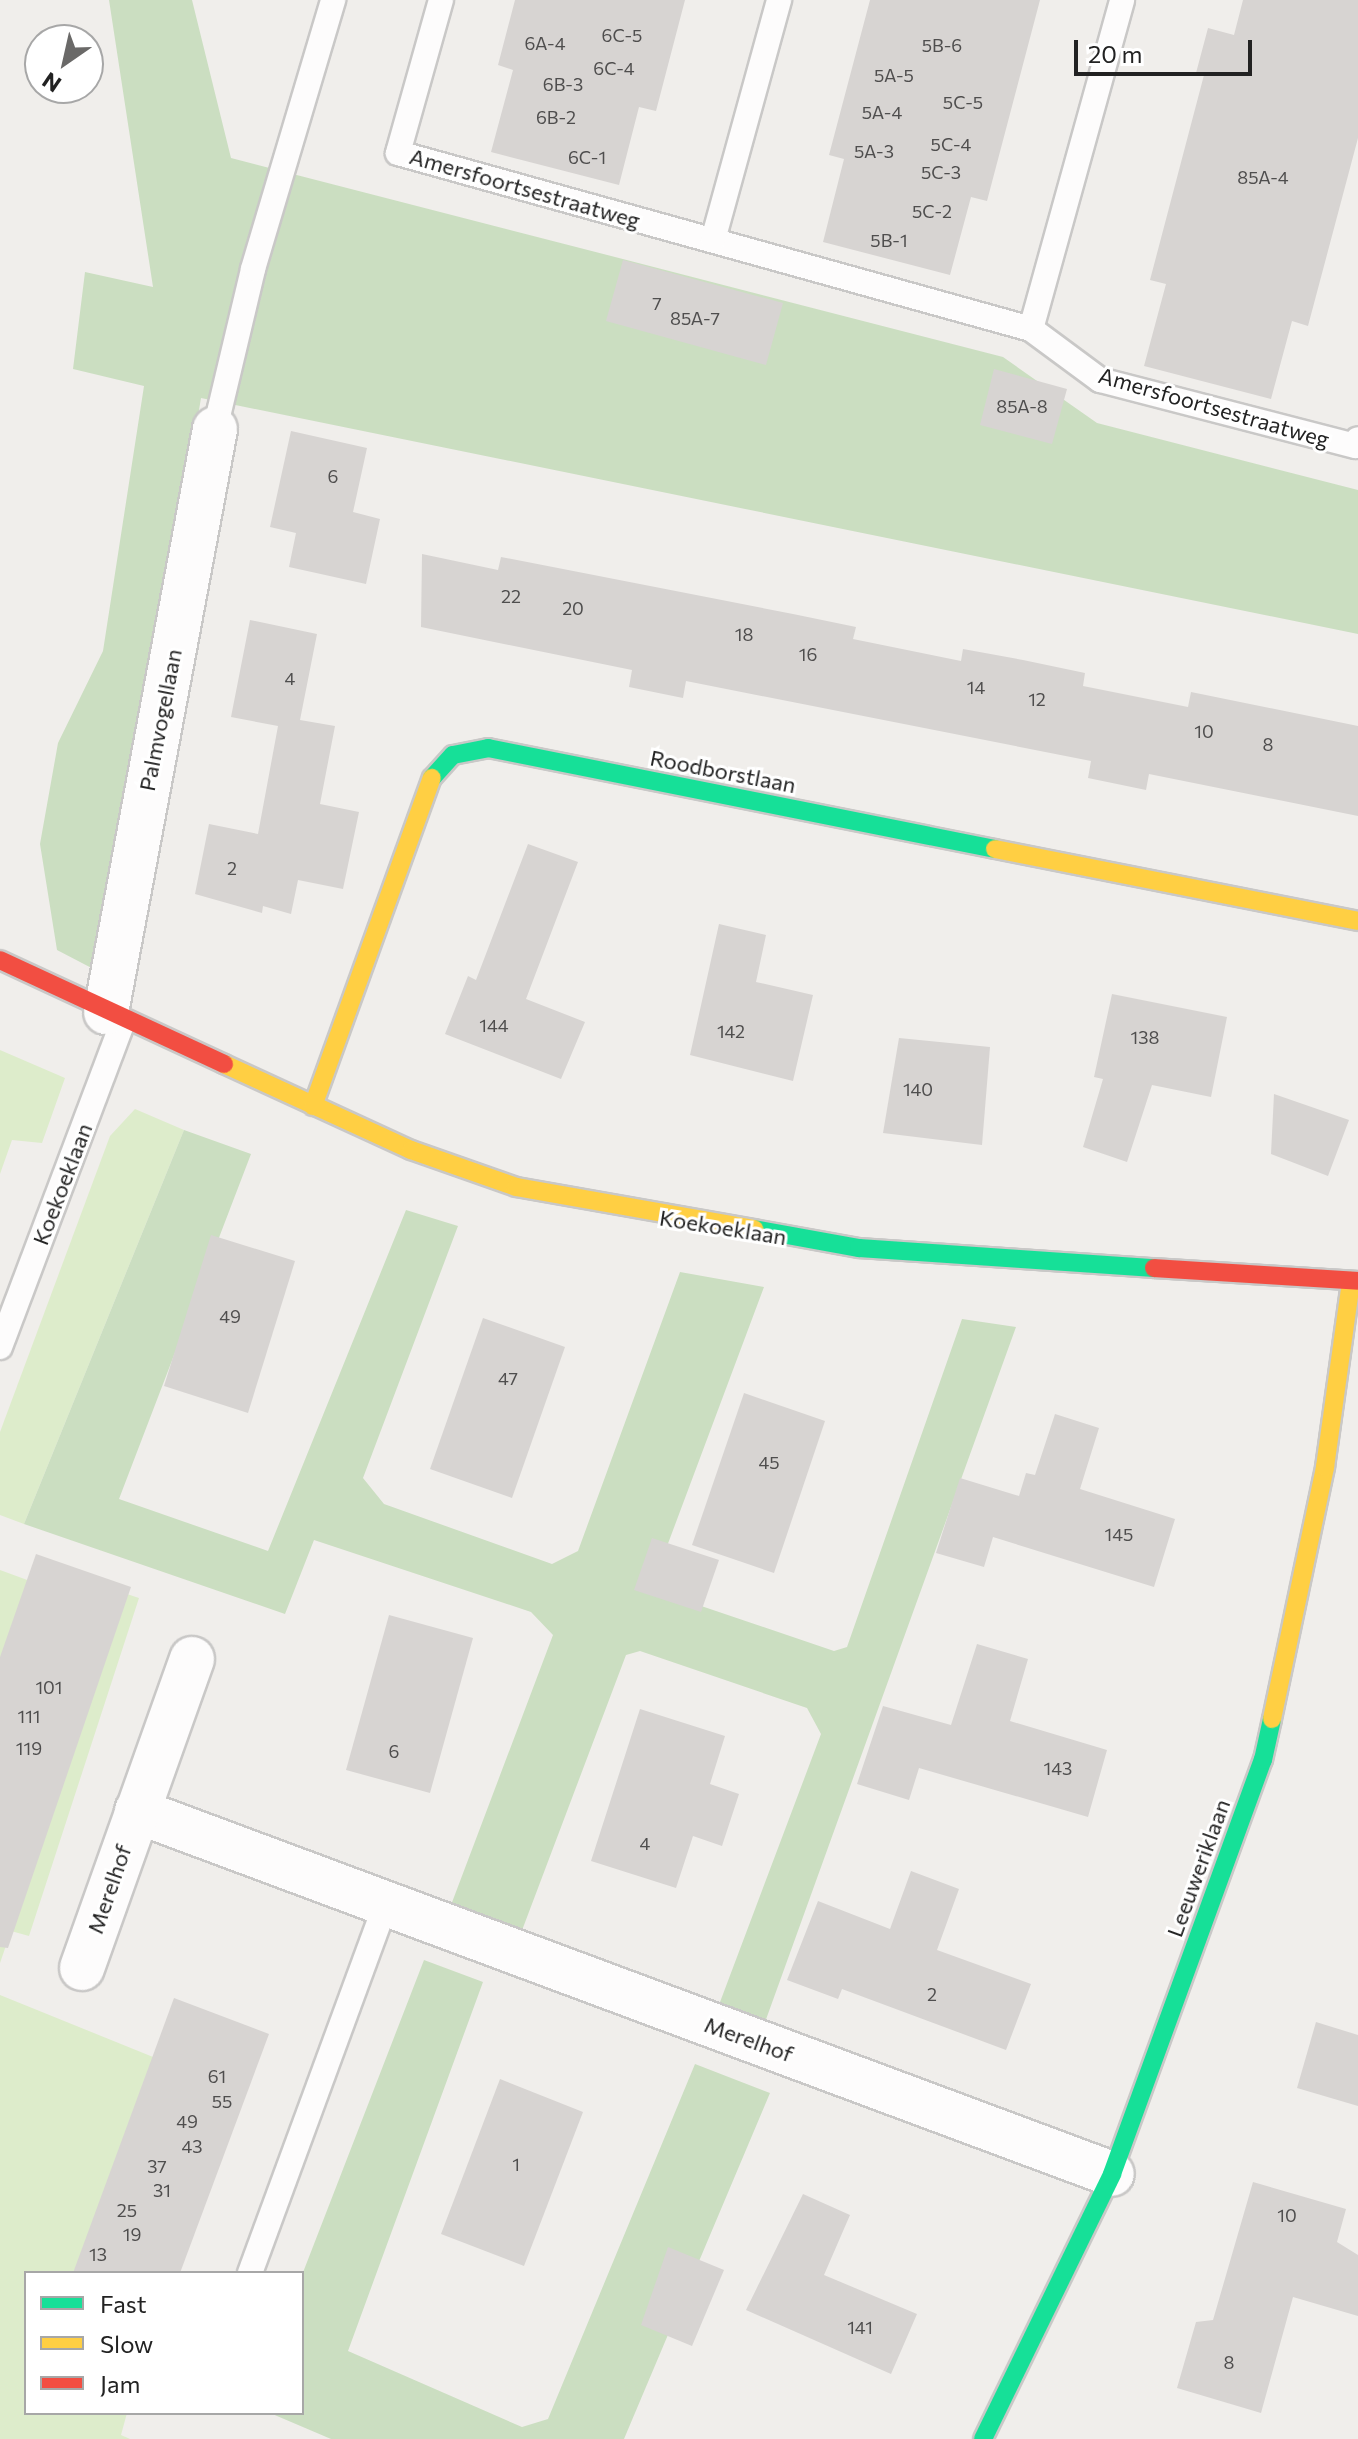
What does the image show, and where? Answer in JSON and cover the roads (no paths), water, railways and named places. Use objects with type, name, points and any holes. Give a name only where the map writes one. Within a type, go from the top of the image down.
[{"type":"street","name":"Palmvogellaan","points":[[115,1017],[215,429]]},
{"type":"street","name":"Roodborstlaan","points":[[313,1106],[432,777],[453,755],[488,748],[1358,921]]},
{"type":"street","name":"Koekoeklaan","points":[[0,960],[115,1017],[313,1106],[516,1187],[628,1211],[859,1248],[1354,1281]]},
{"type":"street","name":"Leeuweriklaan","points":[[983,2439],[1112,2174],[1263,1760],[1325,1467],[1354,1281]]},
{"type":"street","name":"Merelhof","points":[[82,1968],[192,1659]]},
{"type":"street","name":"Merelhof","points":[[137,1811],[1112,2174]]},
{"type":"lane","points":[[215,429],[253,269],[333,0]]},
{"type":"lane","name":"Amersfoortsestraatweg","points":[[441,0],[398,153],[1031,329],[1100,380],[1356,446],[1358,439]]},
{"type":"lane","points":[[713,240],[779,0]]},
{"type":"lane","points":[[1031,329],[1122,0]]},
{"type":"lane","name":"Koekoeklaan","points":[[0,1347],[115,1017]]},
{"type":"lane","points":[[251,2271],[386,1904]]}]
